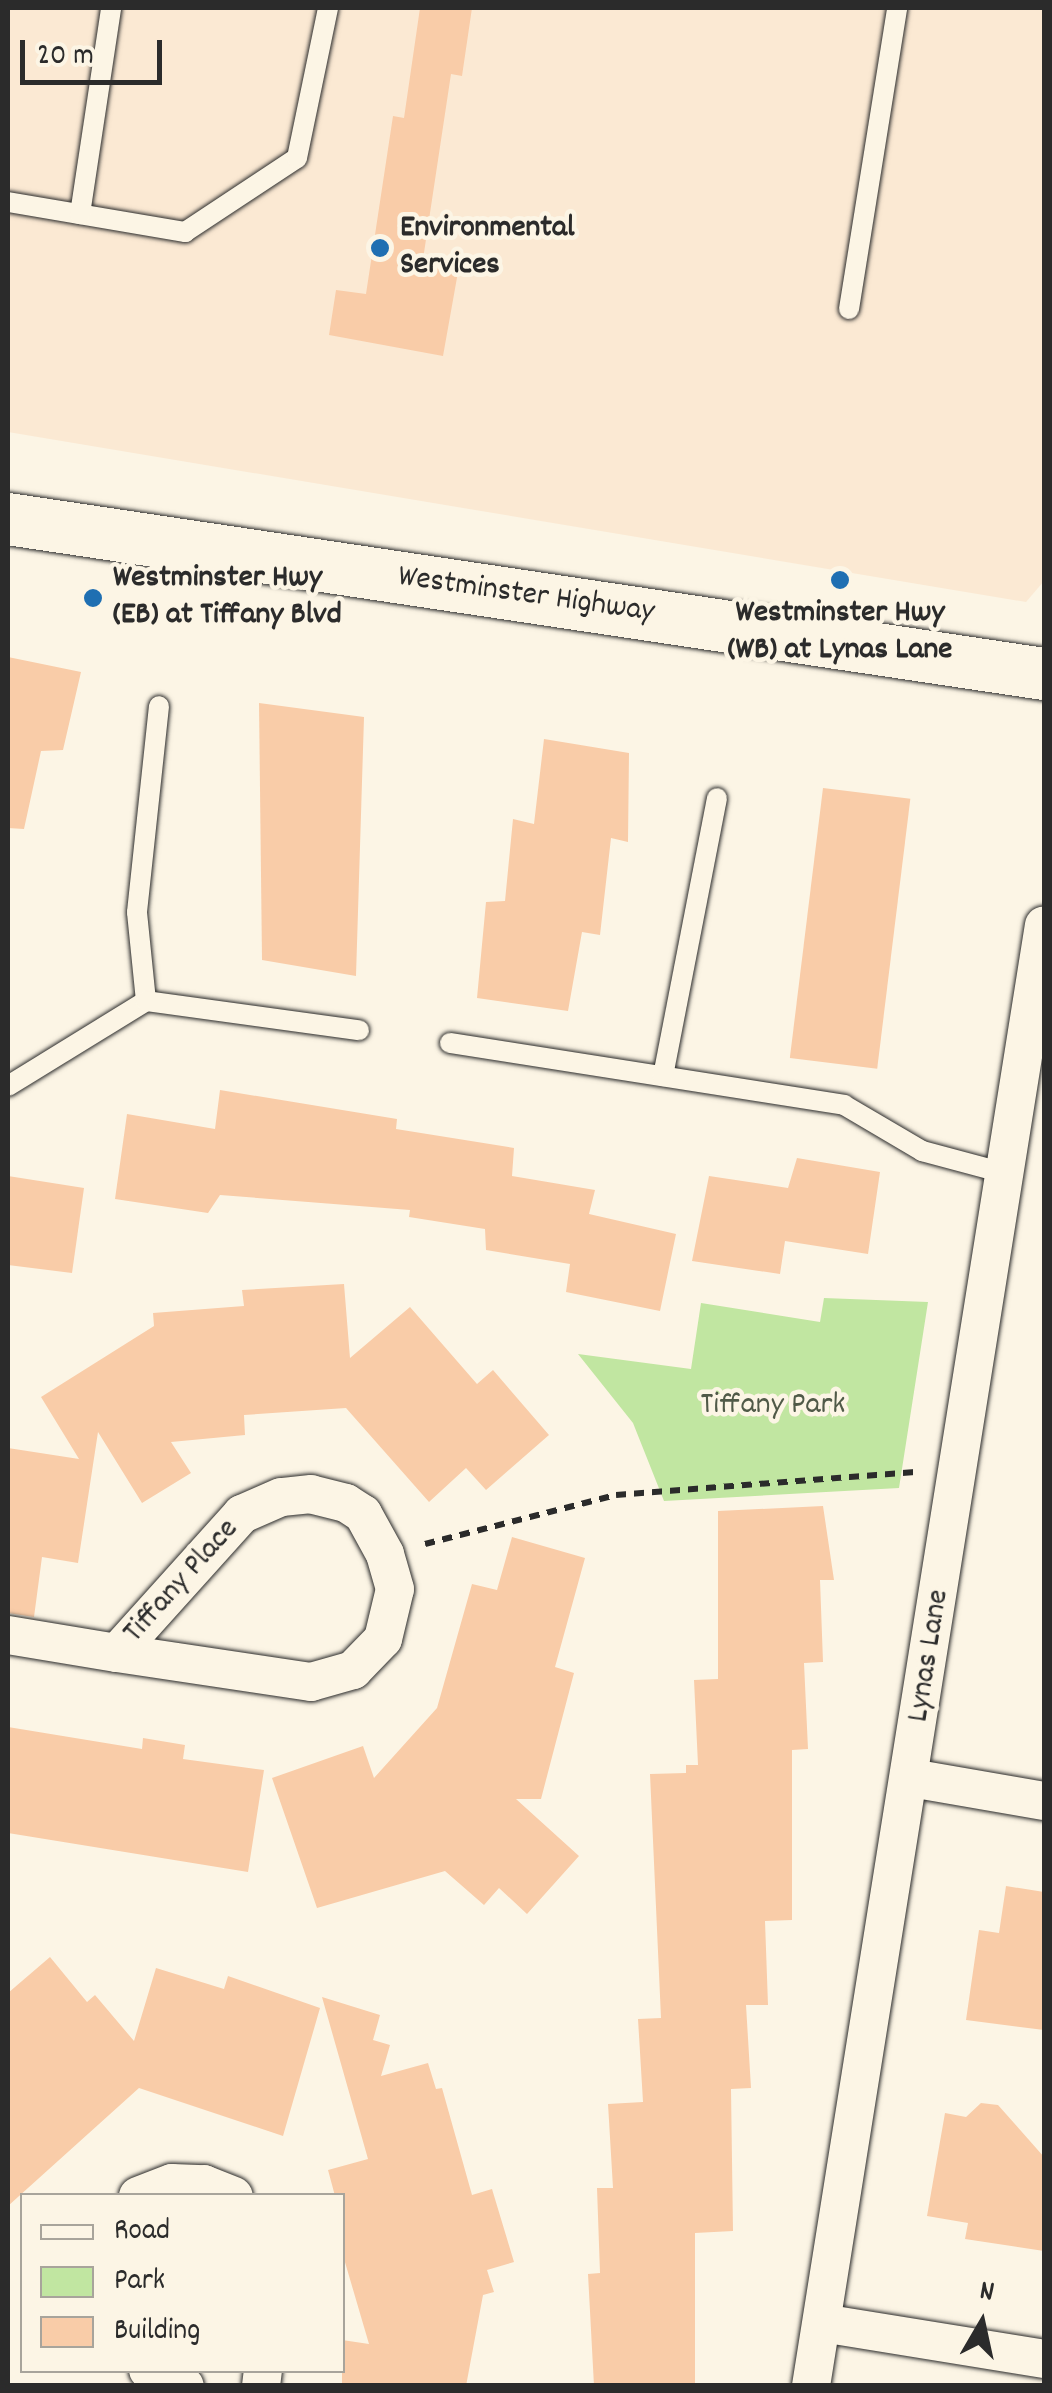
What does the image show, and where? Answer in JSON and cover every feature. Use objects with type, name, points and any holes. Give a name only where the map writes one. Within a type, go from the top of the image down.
[{"type":"main road","name":"Westminster Highway","points":[[8,519],[1044,674]]},
{"type":"street","name":"Lynas Lane","points":[[811,2386],[912,1778],[1044,925]]},
{"type":"street","name":"Tiffany Place","points":[[8,1635],[117,1652],[311,1682],[353,1670],[383,1639],[395,1589],[385,1554],[363,1514],[346,1503],[311,1494],[281,1497],[242,1514],[117,1652]]},
{"type":"street","points":[[912,1778],[1044,1802]]},
{"type":"street","points":[[146,2193],[172,2183],[204,2184],[226,2193]]},
{"type":"street","points":[[822,2323],[1044,2359]]},
{"type":"street","points":[[155,2373],[185,2386]]},
{"type":"lane","points":[[80,214],[111,8]]},
{"type":"lane","points":[[8,202],[185,232],[297,158],[328,8]]},
{"type":"lane","points":[[849,310],[897,8]]},
{"type":"lane","points":[[146,1001],[136,912],[159,706]]},
{"type":"lane","points":[[662,1076],[717,798]]},
{"type":"lane","points":[[8,1086],[146,1001],[359,1030]]},
{"type":"lane","points":[[450,1043],[844,1105],[922,1151],[1004,1174]]},
{"type":"path","points":[[385,1554],[616,1495],[909,1471],[957,1478]]},
{"type":"shaded area","points":[[8,8],[1044,8],[1044,581],[1026,602],[8,432]]},
{"type":"green space","name":"Tiffany Park","points":[[824,1298],[928,1302],[899,1488],[664,1501],[633,1423],[578,1354],[691,1369],[701,1303],[820,1322]]},
{"type":"building","points":[[420,8],[472,8],[462,76],[451,74],[422,266],[458,272],[443,356],[329,335],[336,290],[366,294],[393,116],[404,118]]},
{"type":"building","points":[[8,657],[81,672],[63,750],[41,751],[24,829],[8,828]]},
{"type":"building","points":[[259,703],[364,717],[356,976],[262,960]]},
{"type":"building","points":[[544,739],[629,753],[628,842],[611,838],[600,935],[582,932],[568,1011],[477,998],[486,902],[505,901],[513,819],[534,824]]},
{"type":"building","points":[[823,788],[910,799],[877,1069],[790,1058]]},
{"type":"building","points":[[220,1090],[397,1119],[396,1129],[514,1148],[512,1176],[595,1190],[589,1214],[676,1234],[660,1311],[566,1292],[570,1264],[486,1250],[485,1229],[409,1217],[410,1210],[220,1195],[208,1213],[115,1199],[127,1114],[215,1129]]},
{"type":"building","points":[[797,1158],[880,1172],[868,1254],[785,1241],[780,1274],[692,1261],[709,1176],[788,1188]]},
{"type":"building","points":[[8,1176],[84,1188],[72,1273],[8,1265]]},
{"type":"building","points":[[344,1284],[350,1358],[410,1307],[477,1384],[493,1370],[549,1435],[486,1490],[466,1468],[429,1502],[346,1408],[244,1415],[245,1435],[171,1442],[191,1473],[142,1503],[98,1432],[78,1563],[42,1557],[34,1617],[8,1613],[8,1448],[79,1459],[41,1397],[154,1326],[153,1313],[244,1306],[242,1290]]},
{"type":"building","points":[[823,1506],[834,1580],[820,1580],[823,1662],[804,1663],[808,1749],[792,1750],[792,1920],[765,1921],[768,2005],[746,2005],[751,2088],[731,2089],[733,2231],[695,2233],[695,2386],[594,2386],[588,2274],[600,2273],[597,2188],[613,2188],[608,2104],[643,2102],[638,2019],[661,2018],[650,1774],[686,1773],[686,1765],[698,1765],[694,1680],[718,1679],[718,1511]]},
{"type":"building","points":[[512,1537],[585,1558],[555,1667],[574,1673],[541,1799],[516,1799],[579,1856],[527,1914],[499,1888],[484,1905],[445,1871],[317,1908],[272,1778],[363,1746],[374,1778],[437,1708],[472,1584],[497,1590]]},
{"type":"building","points":[[8,1727],[142,1749],[143,1738],[185,1745],[183,1759],[264,1770],[248,1872],[8,1833]]},
{"type":"building","points":[[1006,1886],[1044,1892],[1044,2030],[966,2020],[979,1930],[999,1933]]},
{"type":"building","points":[[50,1957],[87,2002],[95,1995],[134,2041],[156,1968],[224,1989],[228,1976],[320,2008],[283,2136],[139,2088],[8,2206],[8,1993]]},
{"type":"building","points":[[322,1997],[380,2015],[373,2040],[390,2045],[381,2076],[428,2063],[436,2089],[442,2088],[472,2195],[492,2189],[514,2262],[487,2270],[494,2292],[483,2295],[466,2386],[342,2386],[345,2340],[369,2344],[345,2262],[345,2193],[334,2193],[328,2170],[368,2159]]},
{"type":"building","points":[[981,2103],[998,2105],[1044,2157],[1044,2251],[965,2239],[968,2223],[927,2216],[945,2113],[966,2117]]},
{"type":"place","name":"Environmental Services","points":[[380,248]]},
{"type":"place","name":"Westminster Hwy (WB) at Lynas Lane","points":[[840,580]]},
{"type":"place","name":"Westminster Hwy (EB) at Tiffany Blvd","points":[[93,598]]}]
